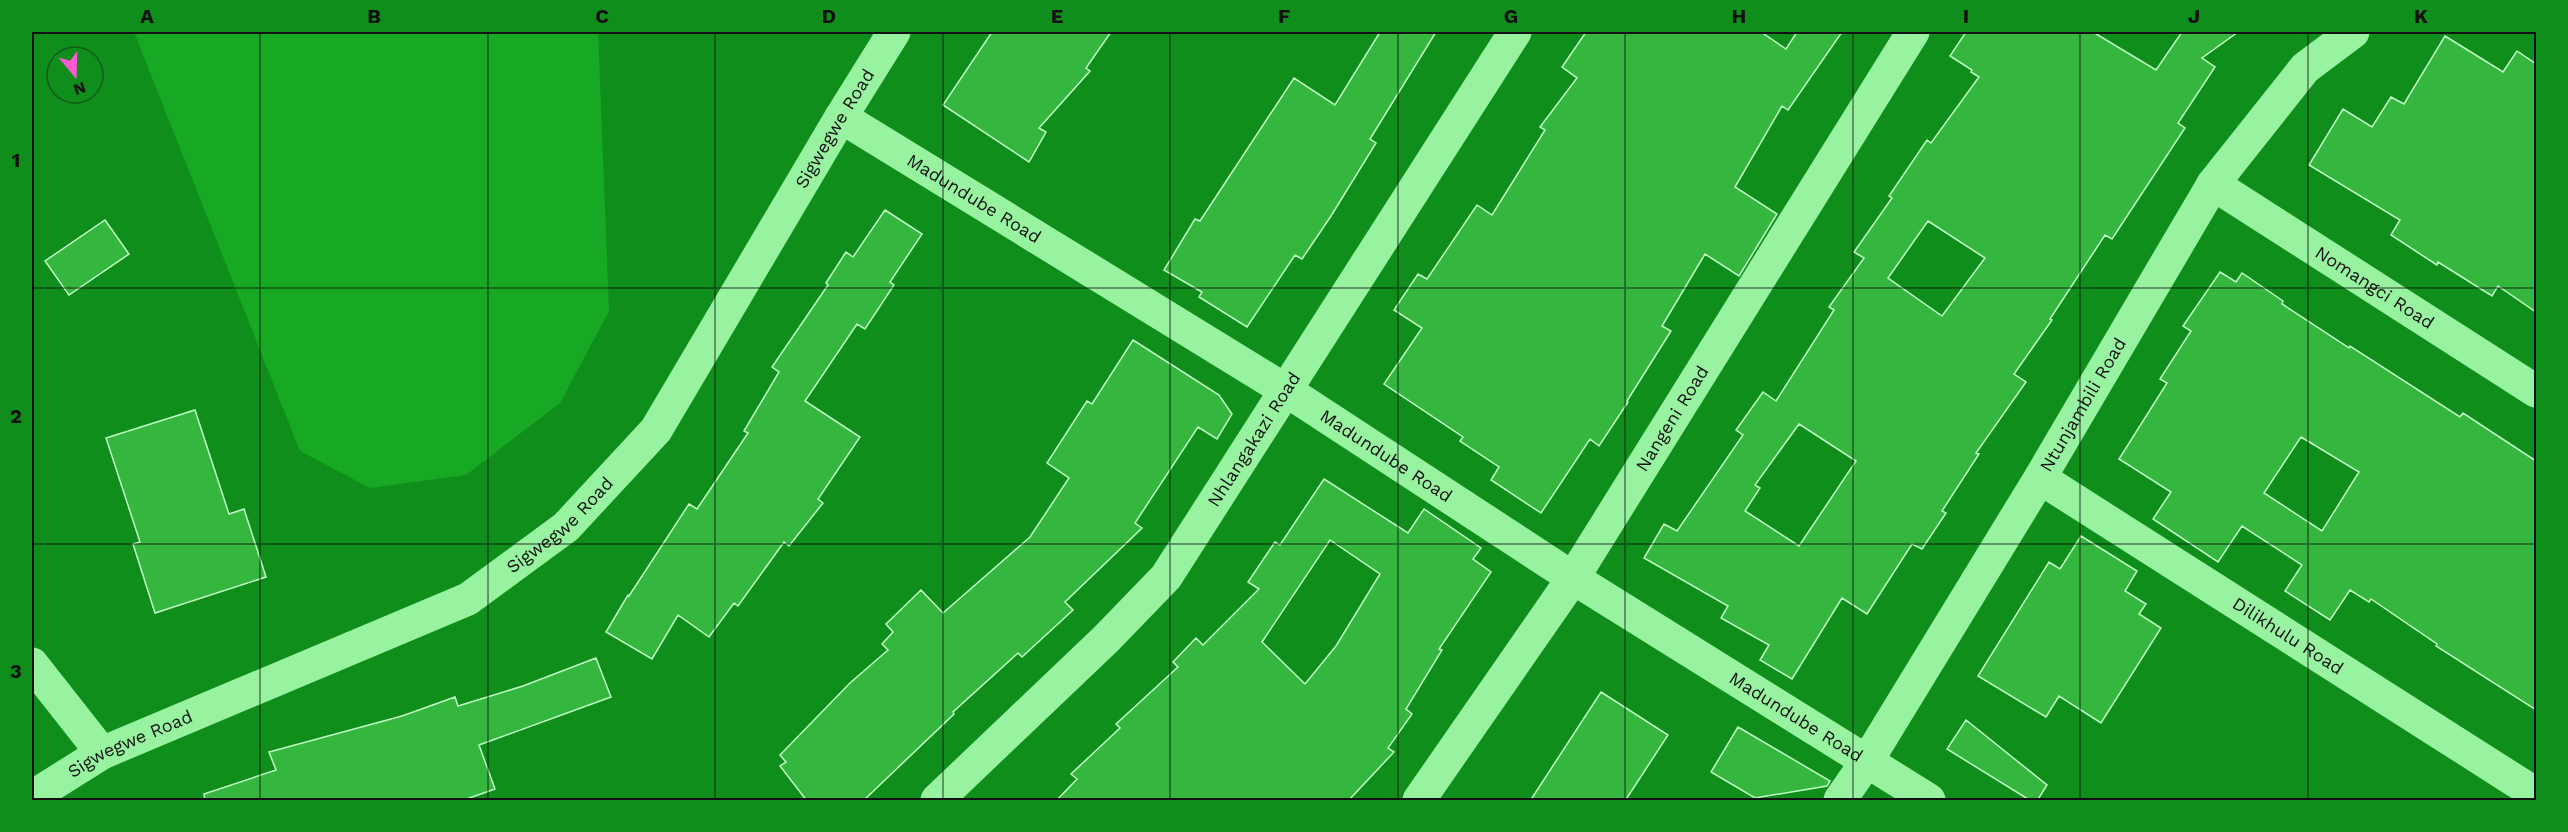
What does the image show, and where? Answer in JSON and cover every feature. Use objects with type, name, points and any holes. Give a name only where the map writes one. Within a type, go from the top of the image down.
[{"type":"street","name":"Sigwegwe Road","points":[[32,797],[102,753],[468,598],[566,527],[656,430],[841,117],[894,32]]},
{"type":"street","name":"Nhlangakazi Road","points":[[937,801],[1107,639],[1166,577],[1515,32]]},
{"type":"street","name":"Nangeni Road","points":[[1419,801],[1573,578],[1913,32]]},
{"type":"street","name":"Ntunjambili Road","points":[[1840,801],[1867,761],[2040,478],[2213,184],[2306,68],[2353,32]]},
{"type":"street","name":"Madundube Road","points":[[841,117],[1287,391],[1573,578],[1929,801]]},
{"type":"street","name":"Nomangci Road","points":[[2213,184],[2536,391]]},
{"type":"street","name":"Dilikhulu Road","points":[[2040,478],[2536,794]]},
{"type":"street","points":[[32,664],[102,753]]},
{"type":"green space","points":[[134,32],[598,32],[609,311],[560,403],[466,475],[370,488],[300,451]]},
{"type":"building","points":[[992,32],[1111,32],[1086,68],[1090,71],[1039,128],[1046,132],[1029,162],[943,105]]},
{"type":"building","points":[[1380,32],[1436,32],[1370,139],[1376,143],[1331,216],[1302,259],[1295,255],[1247,327],[1199,297],[1202,292],[1164,270],[1195,219],[1200,221],[1294,78],[1335,105]]},
{"type":"building","points":[[1586,32],[1761,32],[1786,49],[1797,32],[1842,32],[1788,110],[1782,106],[1735,187],[1777,214],[1739,276],[1705,254],[1662,326],[1671,331],[1628,402],[1599,446],[1590,439],[1541,513],[1491,480],[1499,467],[1460,441],[1463,437],[1384,384],[1422,328],[1394,310],[1418,274],[1427,279],[1477,205],[1492,215],[1545,130],[1540,127],[1577,78],[1562,67]]},
{"type":"building","points":[[1966,32],[2093,32],[2156,70],[2182,32],[2238,32],[2202,58],[2215,67],[2178,123],[2185,128],[2112,239],[2105,235],[2050,319],[2052,320],[2014,374],[2026,382],[1976,453],[1979,454],[1942,511],[1946,513],[1922,549],[1912,544],[1867,614],[1842,598],[1792,679],[1760,660],[1769,645],[1721,618],[1728,606],[1644,558],[1664,524],[1677,531],[1743,435],[1736,430],[1763,392],[1776,401],[1834,310],[1829,307],[1864,258],[1854,252],[1892,198],[1889,196],[1927,140],[1931,143],[1979,77],[1950,56]],"holes":[[[1928,221],[1985,258],[1942,316],[1888,278]],[[1799,424],[1856,461],[1799,546],[1745,511],[1760,488],[1755,485]]]},
{"type":"building","points":[[2445,36],[2503,72],[2517,51],[2536,64],[2536,312],[2498,286],[2492,296],[2438,262],[2437,265],[2391,235],[2400,220],[2309,165],[2343,109],[2372,127],[2391,97],[2404,104]]},
{"type":"building","points":[[885,210],[922,234],[890,282],[894,285],[865,329],[857,324],[805,401],[860,437],[818,499],[823,503],[789,546],[784,542],[738,606],[734,603],[709,637],[678,615],[652,659],[606,632],[689,504],[697,509],[748,433],[744,431],[779,372],[772,367],[828,285],[826,283],[846,252],[853,257]]},
{"type":"building","points":[[105,220],[129,254],[69,295],[45,261]]},
{"type":"building","points":[[2220,272],[2236,282],[2242,273],[2283,301],[2282,304],[2349,348],[2350,346],[2460,417],[2463,413],[2536,461],[2536,710],[2436,646],[2437,644],[2371,599],[2369,602],[2350,590],[2330,620],[2285,591],[2302,565],[2242,526],[2218,562],[2153,519],[2171,492],[2119,459],[2167,383],[2160,379],[2191,331],[2183,326]],"holes":[[[2301,437],[2359,472],[2322,531],[2264,493]]]},
{"type":"building","points":[[1133,340],[1219,395],[1232,414],[1217,439],[1198,427],[1135,523],[1142,528],[1065,602],[1073,610],[1022,657],[1018,653],[953,712],[954,714],[863,801],[807,801],[780,766],[786,762],[780,755],[850,683],[888,650],[882,644],[893,632],[886,624],[921,590],[943,613],[1030,537],[1069,478],[1047,463],[1087,401],[1092,404]]},
{"type":"building","points":[[195,410],[229,514],[244,509],[266,577],[155,613],[133,544],[140,542],[106,438]]},
{"type":"building","points":[[1324,479],[1408,533],[1424,509],[1481,548],[1473,559],[1491,572],[1439,649],[1442,650],[1406,709],[1412,714],[1388,748],[1394,752],[1348,801],[1056,801],[1077,779],[1071,774],[1120,728],[1116,724],[1178,667],[1173,662],[1196,638],[1203,645],[1259,589],[1248,582],[1275,542],[1280,545]],"holes":[[[1330,540],[1380,574],[1336,646],[1305,684],[1262,642]]]},
{"type":"building","points":[[2081,536],[2137,571],[2125,591],[2146,604],[2139,614],[2161,628],[2101,723],[2059,696],[2046,717],[1978,676],[2049,562],[2060,569]]},
{"type":"building","points":[[596,658],[611,697],[479,745],[495,789],[461,801],[205,801],[204,794],[276,770],[269,752],[402,716],[455,697],[458,706],[523,686]]},
{"type":"building","points":[[1601,692],[1668,735],[1625,801],[1530,801]]},
{"type":"building","points":[[1966,720],[2047,785],[2037,801],[2031,801],[1947,749]]},
{"type":"building","points":[[1738,727],[1830,781],[1827,786],[1755,798],[1711,772]]}]
